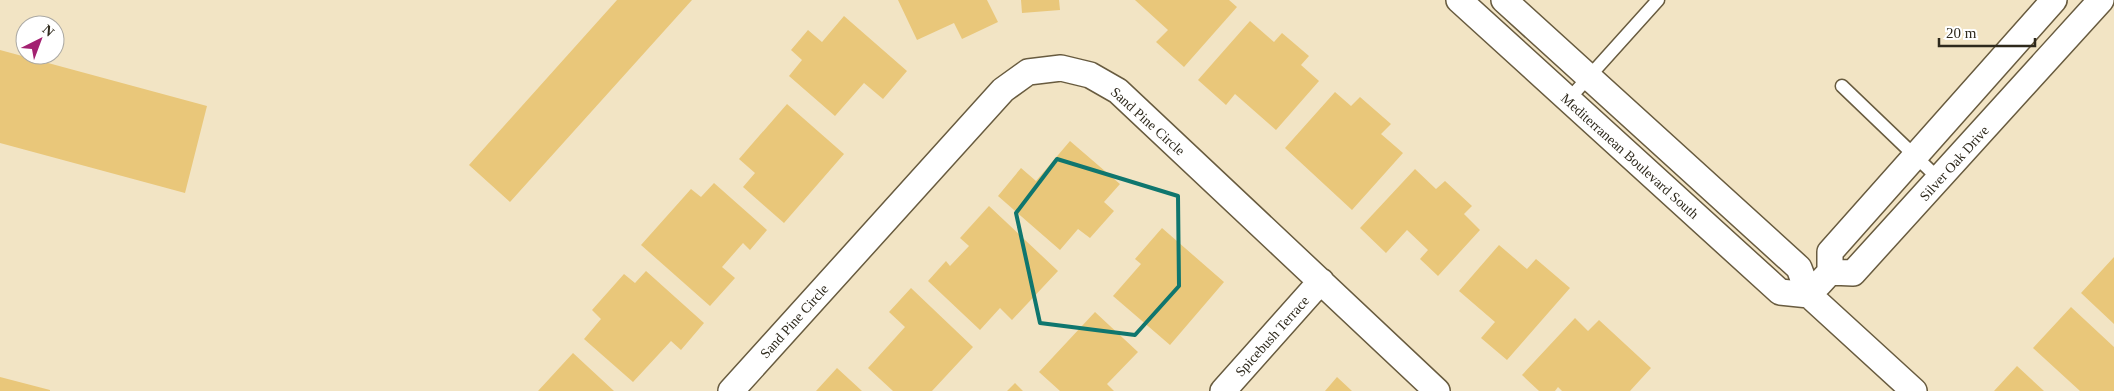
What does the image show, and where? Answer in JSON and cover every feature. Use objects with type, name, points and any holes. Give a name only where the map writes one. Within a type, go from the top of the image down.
[{"type":"street","name":"Mediterranean Boulevard South","points":[[1459,0],[1780,292],[1809,296]]},
{"type":"street","points":[[1504,0],[1800,268],[1809,296],[1914,391]]},
{"type":"street","name":"Silver Oak Drive","points":[[1830,272],[1853,273],[2101,0]]},
{"type":"street","points":[[1809,296],[1830,272],[1830,252],[1915,157],[2047,3],[2069,35]]},
{"type":"street","name":"Sand Pine Circle","points":[[731,391],[1003,90],[1028,72],[1061,68],[1090,75],[1118,91],[1437,391]]},
{"type":"street","name":"Spicebush Terrace","points":[[1222,391],[1321,281]]},
{"type":"lane","points":[[1568,100],[1658,0]]},
{"type":"lane","points":[[1842,86],[1939,179]]},
{"type":"highlighted area","points":[[1057,159],[1178,196],[1179,286],[1135,335],[1040,323],[1016,213]]},
{"type":"building","points":[[617,0],[692,0],[510,202],[469,165]]},
{"type":"building","points":[[898,0],[987,0],[998,22],[962,39],[954,23],[917,40]]},
{"type":"building","points":[[1021,0],[1059,0],[1060,10],[1022,13]]},
{"type":"building","points":[[1135,0],[1229,0],[1237,7],[1184,67],[1156,42],[1168,30]]},
{"type":"building","points":[[844,16],[907,71],[883,99],[864,83],[835,116],[789,76],[802,60],[791,50],[808,30],[822,42]]},
{"type":"building","points":[[1250,21],[1274,42],[1282,33],[1309,56],[1301,65],[1319,81],[1276,130],[1235,94],[1226,105],[1198,80]]},
{"type":"building","points":[[0,50],[15,54],[15,65],[55,65],[207,106],[185,193],[0,143]]},
{"type":"building","points":[[1335,92],[1351,106],[1360,97],[1391,124],[1381,134],[1403,153],[1352,210],[1285,148]]},
{"type":"building","points":[[787,104],[844,154],[784,223],[743,187],[755,173],[739,159]]},
{"type":"building","points":[[1070,141],[1120,184],[1104,202],[1114,211],[1090,238],[1078,229],[1060,250],[998,196],[1021,168],[1036,181]]},
{"type":"building","points":[[1415,169],[1436,189],[1445,181],[1472,206],[1464,214],[1480,230],[1438,276],[1420,259],[1428,250],[1407,230],[1386,253],[1360,228]]},
{"type":"building","points":[[714,183],[767,230],[750,250],[743,243],[722,267],[735,278],[710,306],[641,245],[691,189],[701,197]]},
{"type":"building","points":[[989,206],[1058,271],[1012,320],[1000,308],[980,330],[928,281],[946,261],[950,266],[969,246],[960,238]]},
{"type":"building","points":[[1162,228],[1224,282],[1170,345],[1113,296],[1141,264],[1135,259]]},
{"type":"building","points":[[1499,245],[1527,269],[1536,259],[1570,288],[1507,360],[1481,338],[1495,322],[1459,291]]},
{"type":"building","points":[[2114,257],[2114,324],[2081,293]]},
{"type":"building","points":[[646,271],[704,323],[681,350],[671,341],[633,382],[584,339],[601,319],[592,310],[624,274],[635,283]]},
{"type":"building","points":[[911,288],[973,347],[932,391],[893,391],[868,368],[905,327],[889,312]]},
{"type":"building","points":[[2071,307],[2114,347],[2114,391],[2080,391],[2033,348]]},
{"type":"building","points":[[1095,312],[1138,352],[1107,384],[1114,391],[1060,391],[1039,372]]},
{"type":"building","points":[[1575,318],[1588,331],[1599,320],[1651,368],[1630,391],[1562,391],[1558,387],[1555,391],[1539,391],[1522,375]]},
{"type":"building","points":[[573,353],[614,391],[538,391]]},
{"type":"building","points":[[2017,366],[2044,391],[1994,391]]},
{"type":"building","points":[[837,368],[862,391],[816,391]]},
{"type":"building","points":[[0,377],[50,390],[50,391],[0,391]]},
{"type":"building","points":[[1337,377],[1352,391],[1325,391]]},
{"type":"building","points":[[1015,383],[1023,391],[1007,391]]}]
